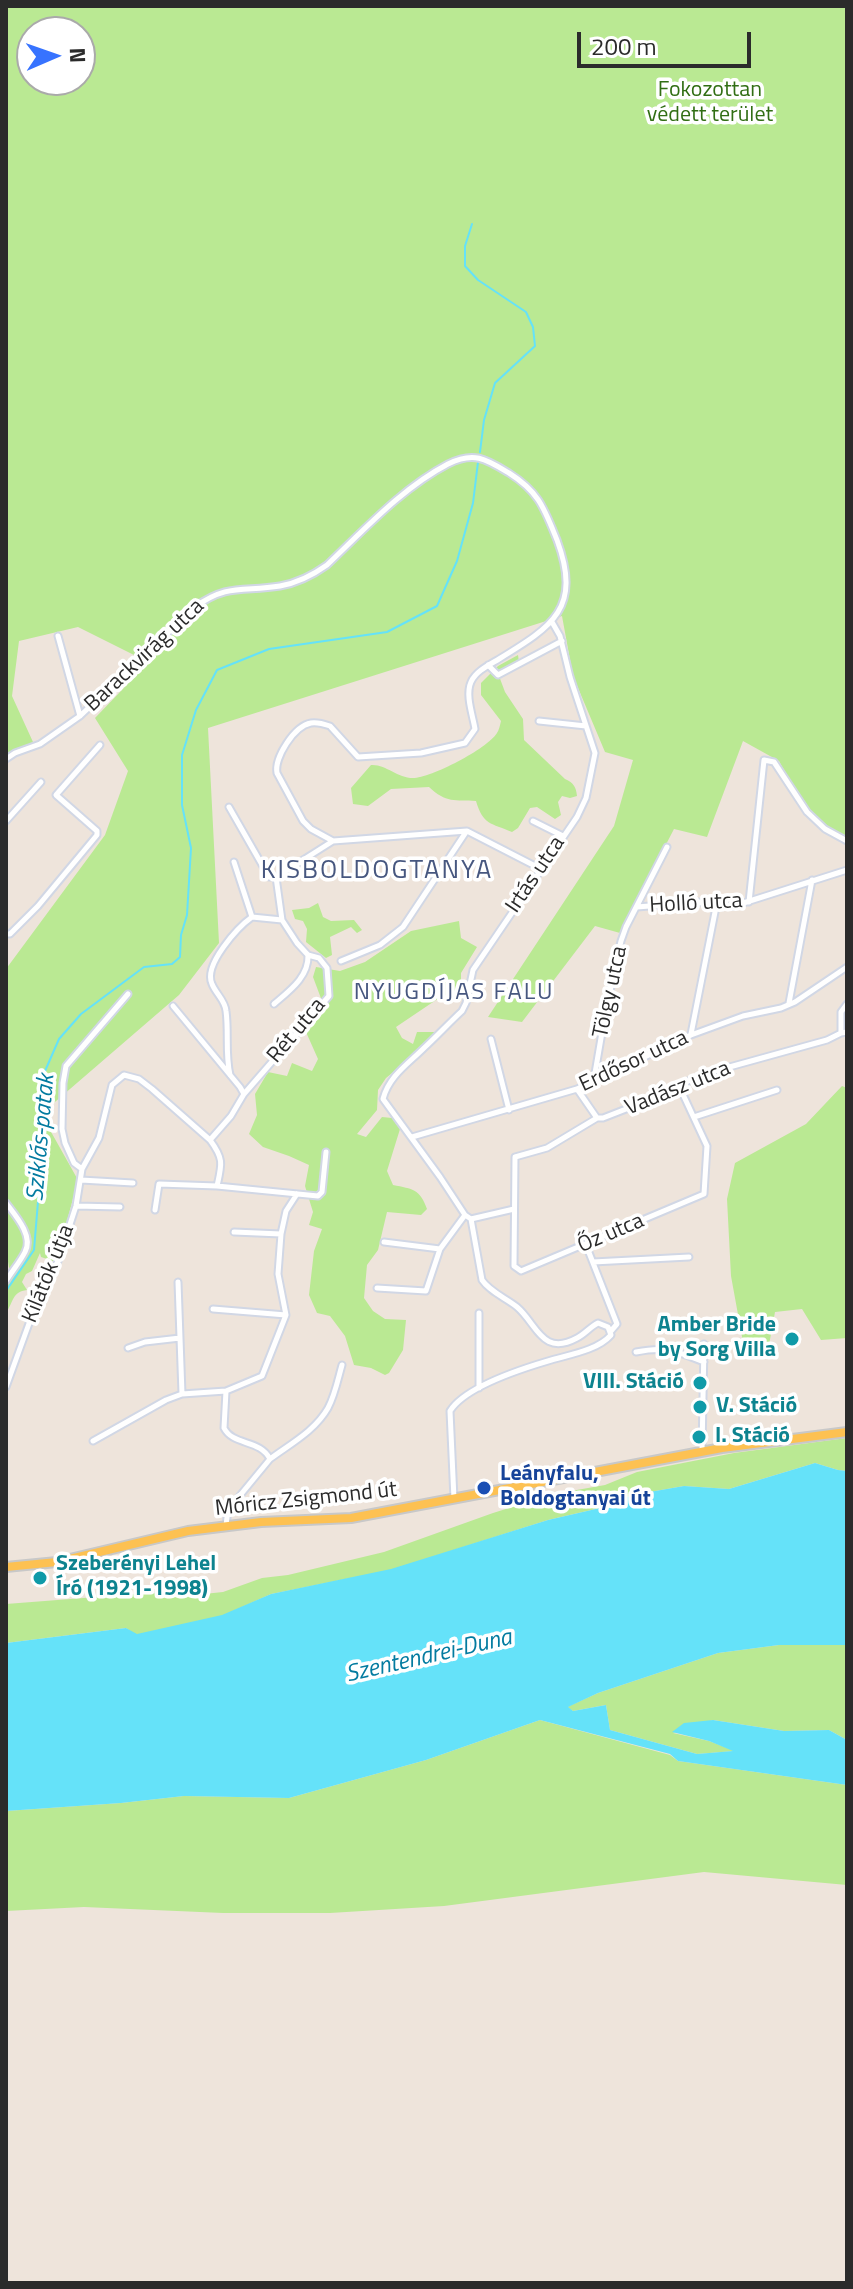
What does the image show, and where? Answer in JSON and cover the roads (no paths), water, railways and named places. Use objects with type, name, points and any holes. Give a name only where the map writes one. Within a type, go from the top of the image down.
[{"type":"main road","name":"Móricz Zsigmond út","points":[[6,1567],[57,1562],[188,1531],[226,1525],[351,1518],[702,1451],[847,1432]]},
{"type":"street","name":"Barackvirág utca","points":[[6,759],[40,744],[80,716],[209,597],[235,589],[280,586],[315,573],[412,488],[458,459],[484,459],[521,481],[541,502],[567,573],[565,597],[552,622]]},
{"type":"street","name":"Irtás utca","points":[[412,1137],[383,1099],[394,1077],[462,1011],[473,970],[581,808],[591,779],[595,753],[562,641],[552,622]]},
{"type":"street","points":[[333,841],[303,821],[277,773],[277,760],[297,730],[310,723],[330,726],[358,757],[421,753],[465,743],[475,729],[469,692],[471,682],[488,665],[534,638],[552,622]]},
{"type":"street","points":[[58,636],[80,716]]},
{"type":"street","points":[[488,665],[498,675],[562,641]]},
{"type":"street","points":[[539,721],[586,726]]},
{"type":"street","points":[[6,934],[10,934],[38,906],[97,835],[97,831],[56,795],[100,745]]},
{"type":"street","points":[[749,902],[764,760],[774,762],[817,822],[847,841]]},
{"type":"street","points":[[6,821],[41,782]]},
{"type":"street","points":[[229,807],[269,877],[276,877],[333,841],[467,831],[541,869]]},
{"type":"street","points":[[533,821],[563,836]]},
{"type":"street","points":[[341,961],[380,945],[403,927],[467,831]]},
{"type":"street","name":"Tölgy utca","points":[[594,1080],[621,941],[667,847]]},
{"type":"street","points":[[234,862],[252,917]]},
{"type":"street","name":"Holló utca","points":[[636,907],[699,902],[716,907],[734,906],[847,870]]},
{"type":"street","name":"Rét utca","points":[[244,1094],[329,996],[327,968],[319,958],[308,955],[282,920],[276,877]]},
{"type":"street","points":[[789,1004],[812,880]]},
{"type":"street","points":[[691,1035],[716,907]]},
{"type":"street","points":[[230,1075],[226,1057],[226,1005],[212,986],[212,969],[238,927],[252,917],[282,920]]},
{"type":"street","points":[[274,1004],[294,987],[309,965],[308,955]]},
{"type":"street","name":"Erdősor utca","points":[[412,1137],[577,1089],[691,1035],[743,1016],[789,1004],[847,967]]},
{"type":"street","points":[[128,994],[66,1066],[62,1129],[74,1163],[82,1169],[99,1138],[112,1085],[124,1075],[139,1079],[210,1140],[221,1159],[217,1186]]},
{"type":"street","points":[[844,1032],[841,1012],[847,1004]]},
{"type":"street","points":[[173,1006],[244,1094],[231,1116],[210,1140]]},
{"type":"street","name":"Vadász utca","points":[[514,1209],[515,1157],[547,1148],[597,1118],[680,1088],[683,1083],[827,1040],[844,1032]]},
{"type":"street","points":[[491,1039],[509,1110]]},
{"type":"street","points":[[680,1088],[694,1117],[777,1090]]},
{"type":"street","points":[[577,1089],[597,1118]]},
{"type":"street","name":"Őz utca","points":[[514,1209],[514,1266],[521,1271],[704,1194],[707,1146],[694,1117]]},
{"type":"street","points":[[412,1137],[468,1217],[486,1286],[520,1309],[544,1340],[569,1342],[598,1323],[605,1324],[611,1331]]},
{"type":"street","points":[[155,1210],[159,1184],[318,1196],[322,1192],[326,1152]]},
{"type":"street","name":"Kilátók útja","points":[[6,1387],[31,1318],[58,1261],[76,1206],[82,1169]]},
{"type":"street","points":[[81,1180],[133,1183]]},
{"type":"street","points":[[93,1441],[166,1400],[182,1394],[226,1391],[262,1376],[286,1315],[278,1274],[281,1234],[286,1211],[297,1194]]},
{"type":"street","points":[[6,1203],[25,1233],[27,1244],[6,1281]]},
{"type":"street","name":"Kilátók útja","points":[[76,1206],[120,1207]]},
{"type":"street","points":[[377,1288],[426,1291],[440,1249],[468,1217],[514,1209]]},
{"type":"street","points":[[234,1232],[281,1234]]},
{"type":"street","points":[[384,1242],[440,1249]]},
{"type":"street","points":[[454,1499],[450,1411],[459,1399],[519,1370],[569,1356],[606,1341],[617,1324],[586,1245]]},
{"type":"street","points":[[593,1262],[689,1257]]},
{"type":"street","points":[[178,1282],[182,1394]]},
{"type":"street","points":[[213,1309],[286,1315]]},
{"type":"street","points":[[479,1313],[479,1389]]},
{"type":"street","points":[[128,1348],[145,1342],[180,1338]]},
{"type":"street","points":[[702,1451],[704,1344]]},
{"type":"street","points":[[636,1352],[669,1349],[704,1362]]},
{"type":"street","points":[[226,1525],[228,1510],[270,1459],[314,1426],[327,1410],[342,1365]]},
{"type":"street","points":[[226,1391],[226,1433],[260,1447],[270,1459]]},
{"type":"water","name":"Szentendrei-Duna","points":[[815,1463],[847,1471],[847,1645],[779,1645],[718,1653],[598,1693],[568,1707],[573,1711],[606,1705],[610,1730],[697,1754],[733,1751],[709,1741],[672,1732],[684,1723],[713,1720],[784,1731],[829,1730],[847,1740],[847,1785],[678,1761],[670,1754],[540,1720],[426,1760],[289,1798],[184,1796],[6,1811],[6,1643],[126,1628],[137,1634],[222,1615],[271,1594],[391,1569],[638,1494],[684,1486],[729,1489]]},
{"type":"waterway","name":"Sziklás-patak","points":[[472,224],[465,246],[465,266],[478,280],[526,312],[533,327],[535,346],[495,383],[484,420],[480,452]]},
{"type":"waterway","name":"Sziklás-patak","points":[[6,1291],[34,1250],[45,1071],[59,1039],[81,1014],[144,967],[172,964],[180,957],[181,935],[187,915],[191,848],[182,805],[182,755],[196,710],[217,670],[269,649],[387,632],[437,606],[457,561],[473,503],[478,462]]},
{"type":"place","name":"Amber Bride by Sorg Villa","points":[[792,1339]]},
{"type":"place","name":"VIII. Stáció","points":[[700,1383]]},
{"type":"place","name":"V. Stáció","points":[[700,1407]]},
{"type":"place","name":"I. Stáció","points":[[699,1437]]},
{"type":"place","name":"Leányfalu, Boldogtanyai út","points":[[484,1488]]},
{"type":"place","name":"Szeberényi Lehel Író (1921-1998)","points":[[40,1578]]},
{"type":"district","name":"KISBOLDOGTANYA","points":[[377,872]]},
{"type":"district","name":"NYUGDÍJAS FALU","points":[[454,993]]},
{"type":"park label","name":"Fokozottan védett terület","points":[[710,104]]}]
